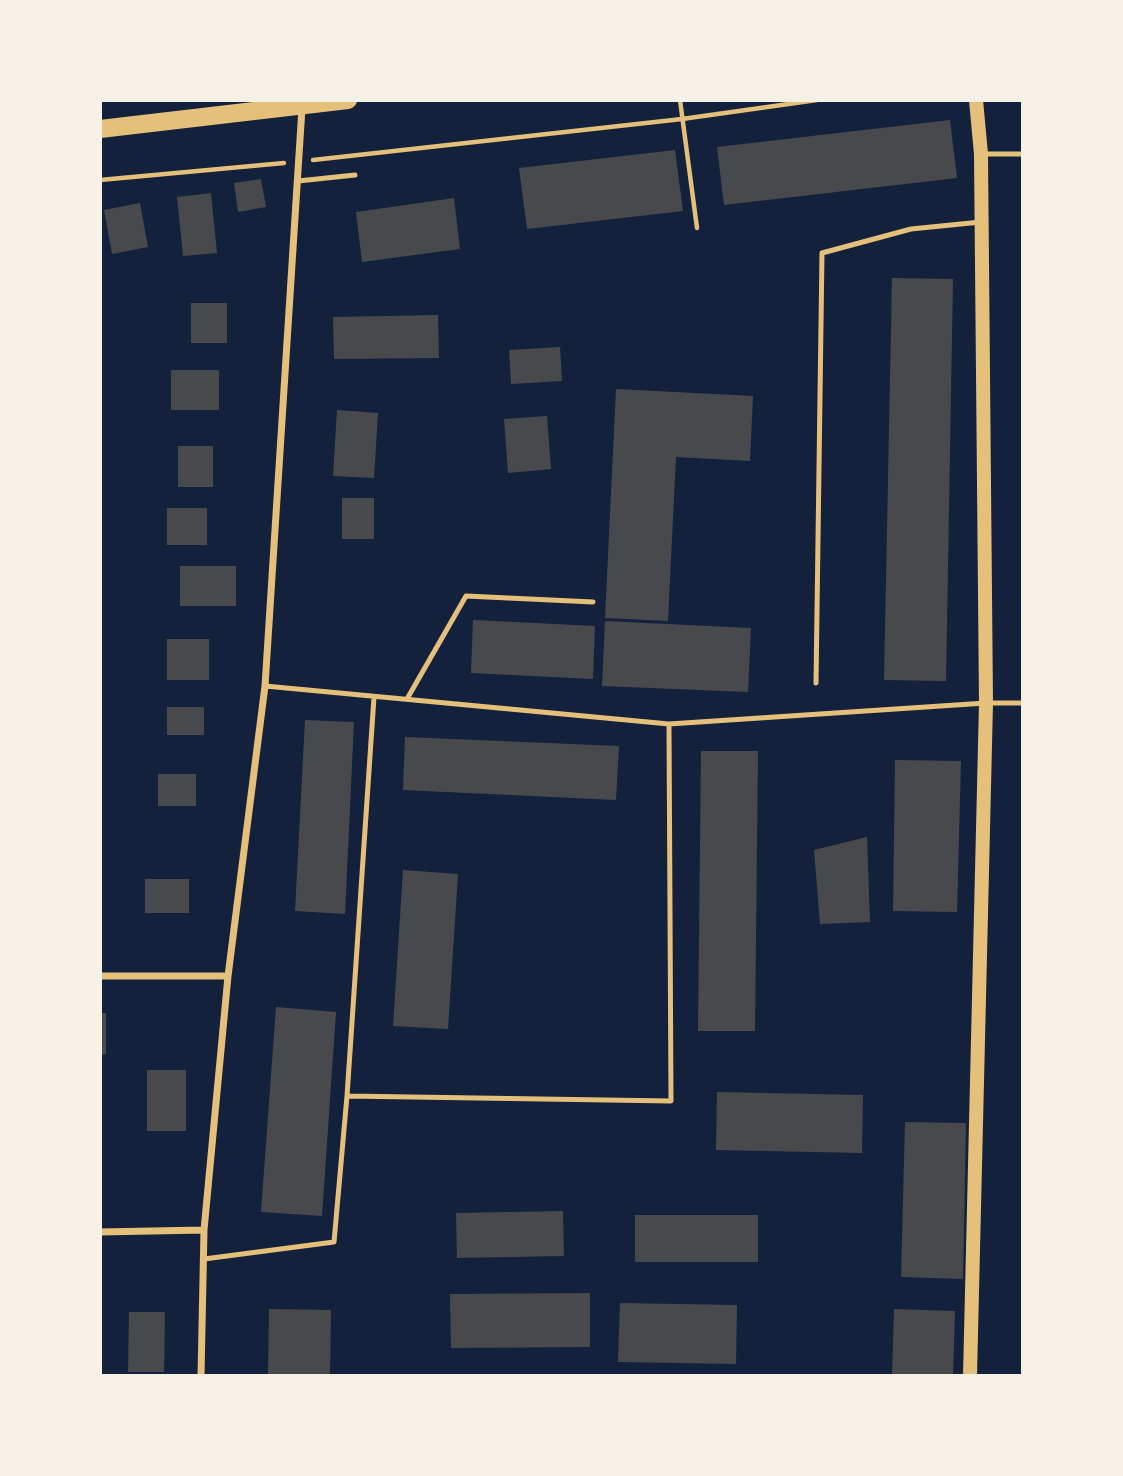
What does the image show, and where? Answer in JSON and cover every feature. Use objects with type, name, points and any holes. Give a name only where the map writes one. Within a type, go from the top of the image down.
[{"type":"main road","points":[[100,129],[348,100]]},
{"type":"main road","points":[[970,1376],[986,703],[981,154],[976,100]]},
{"type":"street","points":[[201,1376],[204,1230],[228,976],[265,687],[303,105]]},
{"type":"street","points":[[100,976],[228,976]]},
{"type":"street","points":[[100,1232],[204,1230]]},
{"type":"lane","points":[[981,154],[1023,155]]},
{"type":"lane","points":[[298,181],[355,175]]},
{"type":"lane","points":[[816,683],[822,253],[911,229],[981,222]]},
{"type":"lane","points":[[407,699],[466,596],[593,602]]},
{"type":"lane","points":[[265,687],[669,724],[986,703],[1023,703]]},
{"type":"lane","points":[[204,1259],[334,1242],[347,1096],[374,697]]},
{"type":"lane","points":[[347,1096],[671,1101],[669,724]]},
{"type":"path","points":[[680,100],[697,228]]},
{"type":"path","points":[[100,180],[299,162],[682,119],[817,100]]},
{"type":"building","points":[[950,120],[957,178],[724,205],[717,147]]},
{"type":"building","points":[[675,150],[683,211],[527,229],[519,168]]},
{"type":"building","points":[[261,179],[266,207],[238,212],[234,183]]},
{"type":"building","points":[[211,193],[217,253],[183,256],[177,197]]},
{"type":"building","points":[[454,198],[460,249],[362,262],[356,212]]},
{"type":"building","points":[[140,203],[148,247],[112,254],[104,210]]},
{"type":"building","points":[[892,278],[953,279],[946,681],[884,680]]},
{"type":"building","points":[[191,303],[227,303],[227,343],[191,343]]},
{"type":"building","points":[[438,315],[439,358],[334,359],[333,317]]},
{"type":"building","points":[[560,347],[562,381],[511,384],[509,350]]},
{"type":"building","points":[[171,370],[219,370],[219,410],[171,410]]},
{"type":"building","points":[[616,389],[753,396],[750,461],[676,457],[668,621],[605,618]]},
{"type":"building","points":[[337,410],[378,413],[374,478],[333,476]]},
{"type":"building","points":[[547,416],[551,469],[508,473],[504,419]]},
{"type":"building","points":[[178,446],[213,446],[213,487],[178,487]]},
{"type":"building","points":[[342,498],[374,498],[374,539],[342,539]]},
{"type":"building","points":[[167,508],[207,508],[207,545],[167,545]]},
{"type":"building","points":[[180,566],[236,566],[236,606],[180,606]]},
{"type":"building","points":[[473,620],[595,626],[593,679],[471,673]]},
{"type":"building","points":[[605,621],[751,628],[748,692],[602,686]]},
{"type":"building","points":[[167,639],[209,639],[209,680],[167,680]]},
{"type":"building","points":[[167,707],[204,707],[204,735],[167,735]]},
{"type":"building","points":[[305,720],[354,722],[345,914],[295,911]]},
{"type":"building","points":[[405,737],[619,746],[616,800],[403,790]]},
{"type":"building","points":[[701,751],[758,751],[755,1031],[698,1031]]},
{"type":"building","points":[[895,760],[961,761],[957,912],[893,911]]},
{"type":"building","points":[[158,774],[196,774],[196,806],[158,806]]},
{"type":"building","points":[[867,837],[870,922],[820,924],[814,850]]},
{"type":"building","points":[[403,870],[458,874],[448,1029],[393,1026]]},
{"type":"building","points":[[102,879],[102,913],[100,913]]},
{"type":"building","points":[[145,879],[189,879],[189,913],[145,913]]},
{"type":"building","points":[[276,1007],[336,1012],[322,1216],[261,1212]]},
{"type":"building","points":[[100,1013],[106,1013],[106,1054],[100,1055]]},
{"type":"building","points":[[147,1070],[186,1070],[186,1131],[147,1131]]},
{"type":"building","points":[[717,1092],[863,1095],[862,1153],[716,1150]]},
{"type":"building","points":[[905,1122],[966,1123],[963,1279],[901,1277]]},
{"type":"building","points":[[563,1211],[564,1256],[457,1258],[456,1213]]},
{"type":"building","points":[[635,1215],[758,1215],[758,1262],[635,1262]]},
{"type":"building","points":[[590,1293],[590,1347],[451,1348],[450,1294]]},
{"type":"building","points":[[620,1303],[737,1305],[736,1364],[618,1362]]},
{"type":"building","points":[[269,1309],[331,1310],[330,1376],[268,1376]]},
{"type":"building","points":[[894,1309],[955,1311],[953,1376],[892,1376]]},
{"type":"building","points":[[129,1312],[165,1312],[164,1372],[128,1372]]}]
